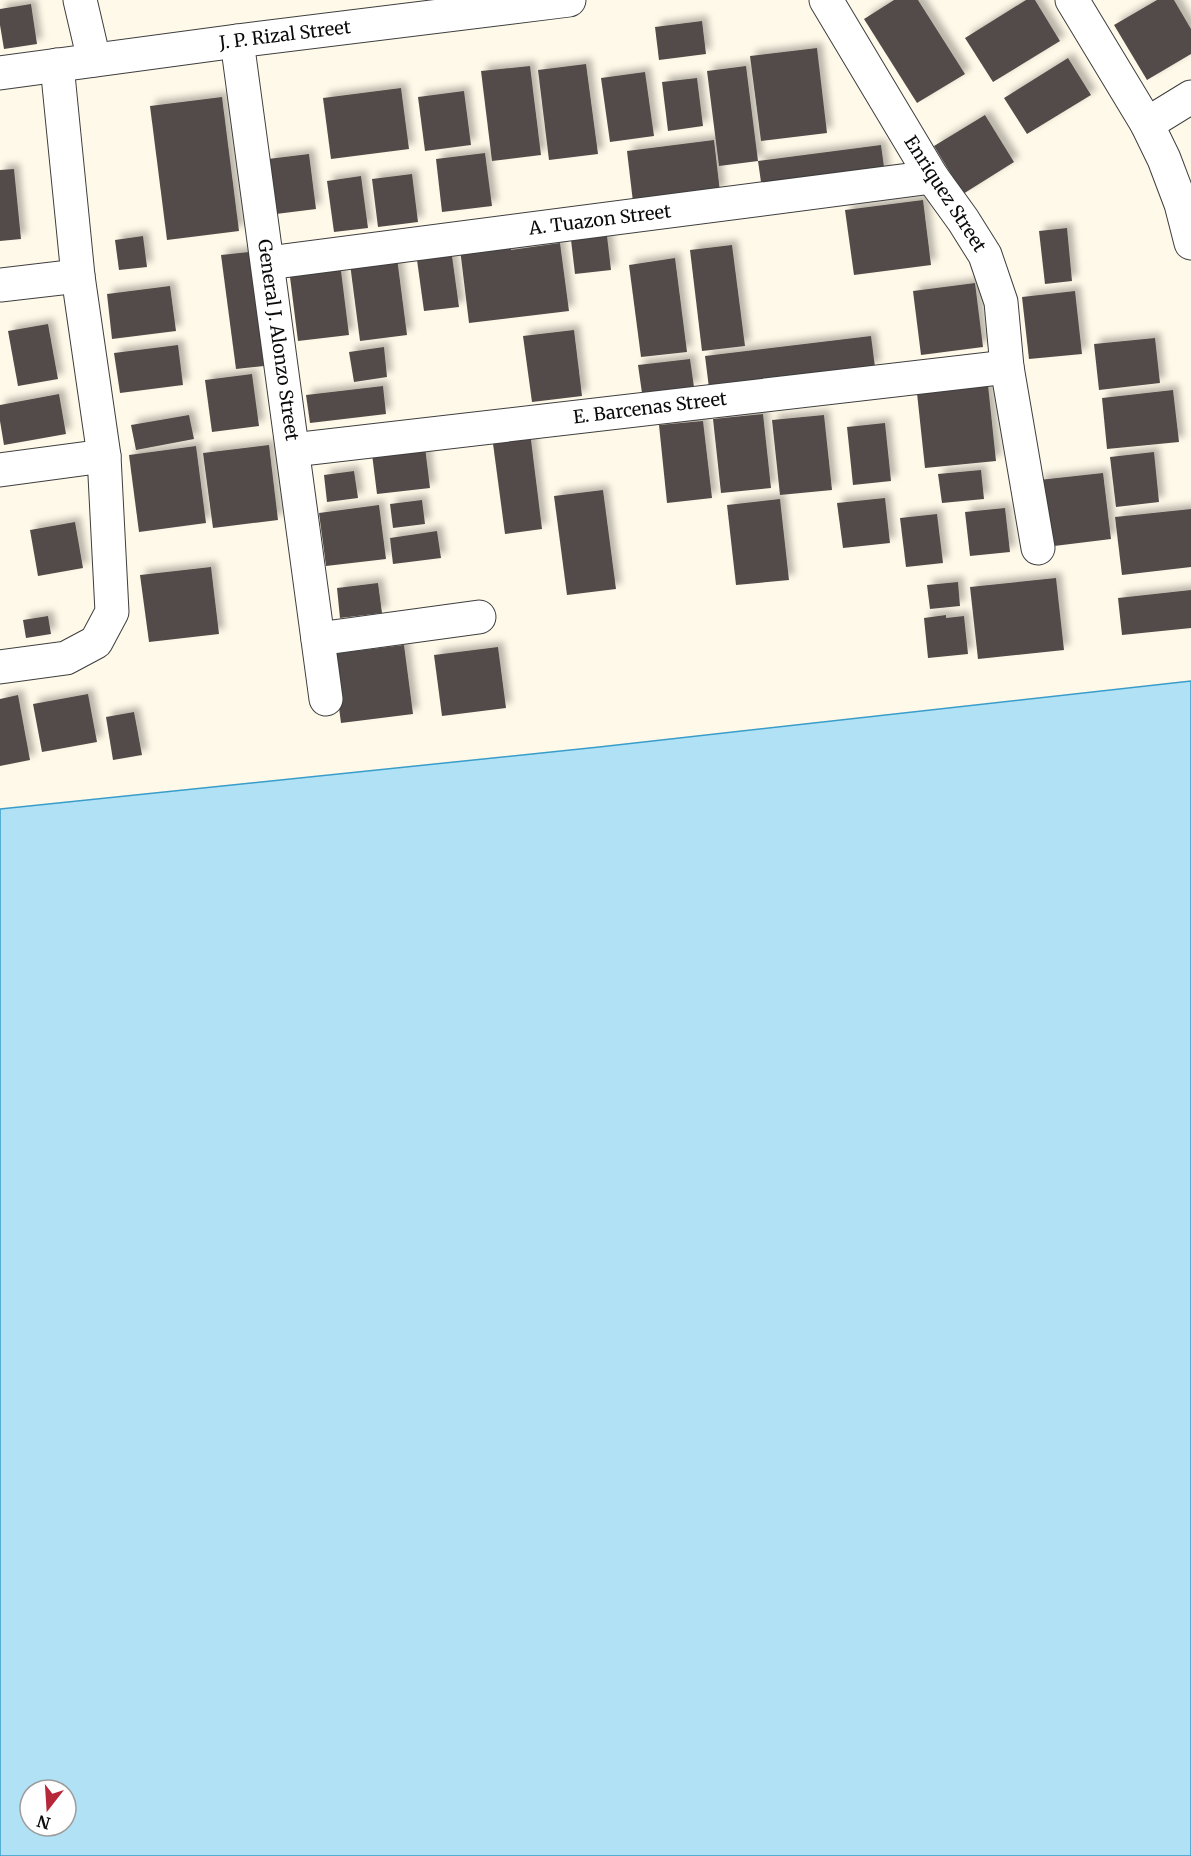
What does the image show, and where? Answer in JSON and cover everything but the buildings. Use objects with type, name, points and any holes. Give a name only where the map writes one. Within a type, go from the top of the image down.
[{"type":"street","points":[[80,0],[94,60]]},
{"type":"street","name":"J. P. Rizal Street","points":[[0,73],[569,0]]},
{"type":"street","name":"Enriquez Street","points":[[826,0],[932,177],[985,255],[1000,302],[1007,367],[1038,548]]},
{"type":"street","points":[[1072,0],[1147,124],[1164,159],[1181,204],[1191,243]]},
{"type":"street","name":"General J. Alonzo Street","points":[[237,41],[326,699]]},
{"type":"street","points":[[0,667],[66,658],[96,642],[112,612],[104,456],[78,276],[57,65]]},
{"type":"street","points":[[1147,124],[1191,97]]},
{"type":"street","name":"A. Tuazon Street","points":[[268,263],[932,177]]},
{"type":"street","points":[[0,285],[78,276]]},
{"type":"street","name":"E. Barcenas Street","points":[[293,450],[1007,367]]},
{"type":"street","points":[[0,470],[104,456]]},
{"type":"street","points":[[318,639],[479,617]]},
{"type":"water","points":[[1191,681],[1191,1856],[0,1856],[0,809],[599,747]]}]
